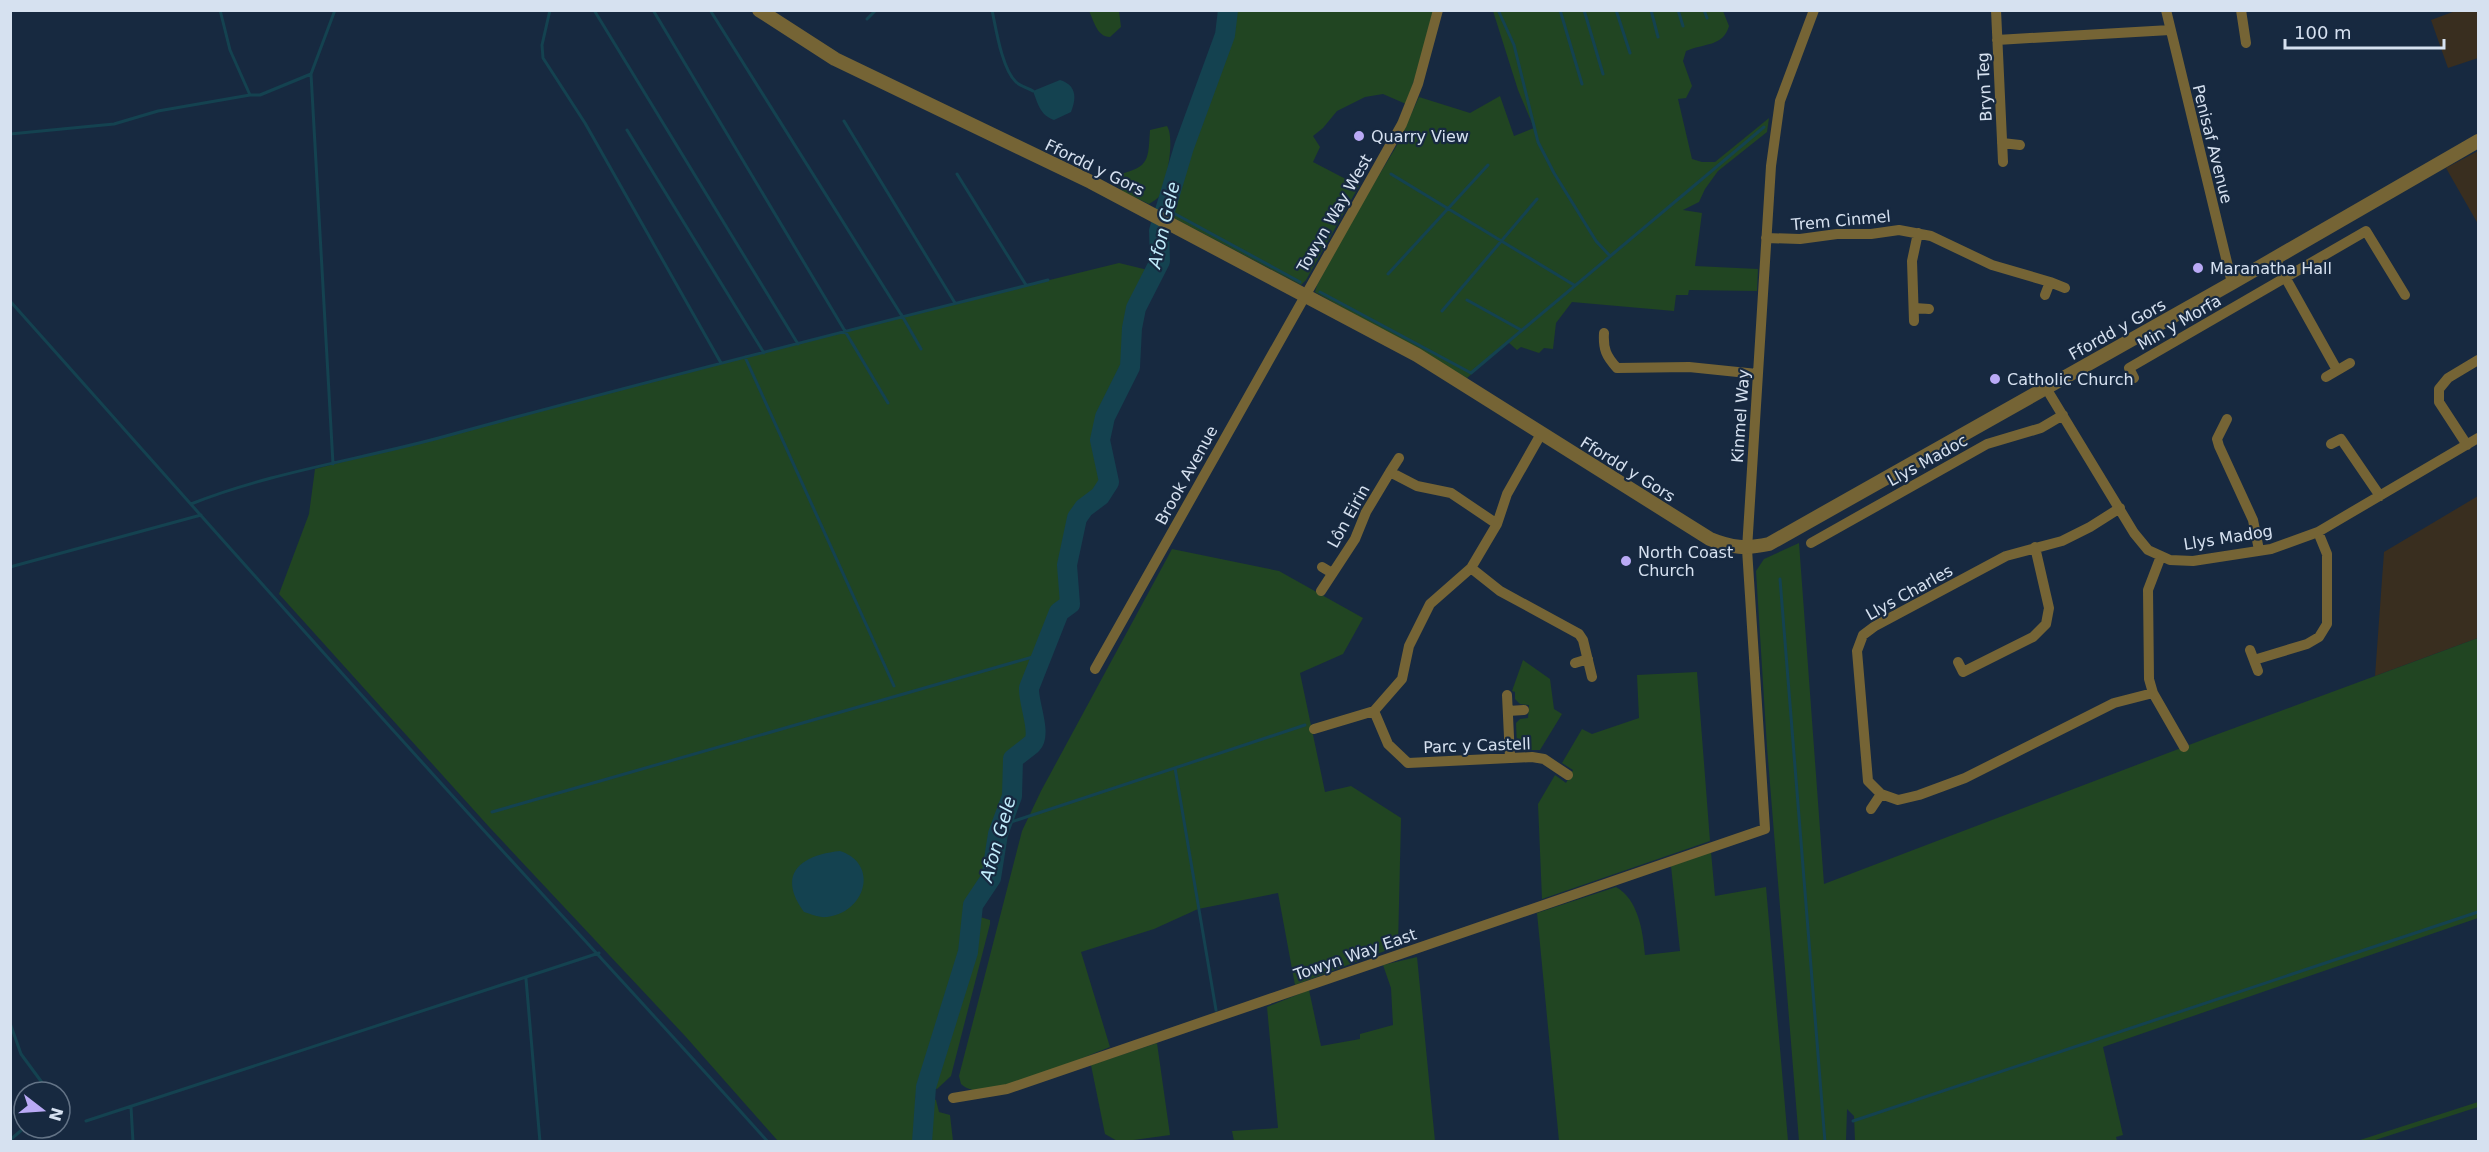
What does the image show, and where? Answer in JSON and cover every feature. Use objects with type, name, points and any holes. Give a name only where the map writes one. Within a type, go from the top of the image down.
[{"type":"street","name":"Ffordd y Gors","points":[[759,10],[835,59],[1091,182],[1417,355],[1710,539],[1728,546],[1747,549],[1769,544],[2232,284],[2478,141]]},
{"type":"street","name":"Towyn Way West","points":[[1304,296],[1402,124],[1418,84],[1438,10]]},
{"type":"street","name":"Kinmel Way","points":[[1765,829],[1747,549],[1757,374],[1771,166],[1780,101],[1814,10]]},
{"type":"street","name":"Bryn Teg","points":[[1996,10],[2003,162]]},
{"type":"street","name":"Penisaf Avenue","points":[[2166,10],[2232,284]]},
{"type":"street","points":[[2241,10],[2246,43]]},
{"type":"street","points":[[1997,40],[2170,30]]},
{"type":"street","points":[[2002,143],[2020,145]]},
{"type":"street","name":"Trem Cinmel","points":[[1766,238],[1800,239],[1899,230],[1918,233],[1931,236],[1992,265],[2065,288]]},
{"type":"street","name":"Min y Morfa","points":[[2134,378],[2129,368],[2366,231],[2405,296]]},
{"type":"street","points":[[1914,321],[1912,261],[1918,233]]},
{"type":"street","points":[[2275,259],[2337,370]]},
{"type":"street","points":[[2045,295],[2050,282]]},
{"type":"street","name":"Brook Avenue","points":[[1095,669],[1304,296]]},
{"type":"street","points":[[1915,308],[1929,309]]},
{"type":"street","points":[[1604,333],[1607,357],[1617,368],[1689,367],[1757,374]]},
{"type":"street","points":[[2467,445],[2439,402],[2439,389],[2448,378],[2478,360]]},
{"type":"street","points":[[2326,377],[2350,363]]},
{"type":"street","name":"Llys Madog","points":[[2046,388],[2148,550],[2170,560],[2193,561],[2271,549],[2318,532],[2478,438]]},
{"type":"street","name":"Llys Madoc","points":[[1811,543],[1987,444],[2041,428],[2063,415]]},
{"type":"street","points":[[2227,419],[2217,439],[2253,520],[2259,550]]},
{"type":"street","points":[[1314,729],[1374,711],[1402,679],[1409,646],[1430,604],[1471,568],[1497,524],[1507,494],[1541,434]]},
{"type":"street","points":[[2331,444],[2341,439],[2380,496]]},
{"type":"street","points":[[2206,447],[2219,446]]},
{"type":"street","name":"Lôn Eirin","points":[[1321,591],[1355,539],[1366,512],[1399,458]]},
{"type":"street","name":"Lôn Eirin","points":[[1390,472],[1417,486],[1452,493],[1497,524]]},
{"type":"street","name":"Llys Charles","points":[[1881,794],[1868,781],[1857,651],[1863,635],[1875,626],[2006,556],[2062,541],[2120,508]]},
{"type":"street","points":[[2254,660],[2313,640],[2319,637],[2327,624],[2327,554],[2318,532]]},
{"type":"street","points":[[1958,662],[1963,672],[2033,636],[2046,624],[2049,608],[2035,547]]},
{"type":"street","points":[[2162,556],[2148,590],[2149,679],[2154,693],[2184,747]]},
{"type":"street","name":"Lôn Eirin","points":[[1322,567],[1332,573]]},
{"type":"street","points":[[1471,568],[1500,591],[1579,634],[1583,640],[1592,677]]},
{"type":"street","points":[[1575,663],[1588,659]]},
{"type":"street","points":[[1871,809],[1881,794],[1898,800],[1938,788],[1965,778],[2114,703],[2154,693]]},
{"type":"street","points":[[1507,695],[1510,758]]},
{"type":"street","points":[[1508,711],[1524,710]]},
{"type":"street","name":"Parc y Castell","points":[[1374,711],[1388,744],[1408,763],[1510,758],[1544,759],[1568,775]]},
{"type":"street","name":"Towyn Way East","points":[[953,1098],[1007,1089],[1765,829]]},
{"type":"shaded area","points":[[2458,10],[2478,11],[2478,58],[2448,68],[2431,20]]},
{"type":"shaded area","points":[[2478,151],[2478,224],[2446,168]]},
{"type":"shaded area","points":[[2478,496],[2478,638],[2375,676],[2384,552]]},
{"type":"green space","points":[[1089,11],[1119,11],[1121,27],[1110,37],[1102,34],[1096,28]]},
{"type":"green space","points":[[1236,11],[1433,11],[1406,104],[1383,94],[1365,97],[1337,111],[1313,136],[1320,147],[1313,162],[1359,186],[1301,285],[1168,215]]},
{"type":"green space","points":[[1493,11],[1723,11],[1729,26],[1722,38],[1686,51],[1683,61],[1692,86],[1686,98],[1678,99],[1692,159],[1715,162],[1769,118],[1767,132],[1718,171],[1699,202],[1683,210],[1702,213],[1695,266],[1758,269],[1757,291],[1689,290],[1688,295],[1676,295],[1674,311],[1572,302],[1556,323],[1553,349],[1544,348],[1539,353],[1521,347],[1517,350],[1508,342],[1467,378],[1315,292],[1359,208],[1396,147],[1419,97],[1470,113],[1500,96],[1514,136],[1534,128],[1518,90]]},
{"type":"green space","points":[[1167,126],[1170,150],[1163,189],[1157,199],[1149,204],[1124,192],[1115,183],[1120,174],[1137,168],[1146,160],[1150,130]]},
{"type":"green space","points":[[1119,263],[1152,271],[1132,310],[1126,366],[1103,412],[1096,439],[1104,481],[1098,493],[1074,514],[1069,524],[1062,564],[1064,599],[1029,679],[1026,704],[1033,733],[1029,741],[1011,755],[1009,793],[995,837],[988,874],[970,904],[966,950],[932,1058],[917,1087],[915,1100],[920,1120],[918,1140],[778,1141],[686,1037],[491,829],[279,594],[309,514],[315,469],[902,316]]},
{"type":"green space","points":[[1799,543],[1824,884],[2478,638],[2478,918],[2103,1047],[2123,1135],[2116,1137],[2117,1141],[1855,1141],[1854,1116],[1847,1109],[1846,1141],[1799,1141],[1767,747],[1756,571],[1764,559]]},
{"type":"green space","points":[[1172,549],[1279,571],[1363,618],[1343,654],[1300,673],[1325,792],[1351,786],[1401,818],[1398,946],[1295,985],[1278,893],[1198,909],[1154,929],[1081,952],[1110,1047],[1002,1087],[973,1090],[961,1084],[959,1076],[1022,831],[1041,791]]},
{"type":"green space","points":[[1523,660],[1550,679],[1554,709],[1562,714],[1540,750],[1521,750],[1517,747],[1516,723],[1520,719],[1528,718],[1529,705],[1520,704],[1515,699],[1515,692],[1512,691]]},
{"type":"green space","points":[[1697,672],[1710,841],[1542,899],[1538,804],[1555,775],[1566,783],[1573,770],[1562,763],[1582,729],[1592,734],[1639,718],[1637,675]]},
{"type":"green space","points":[[1711,852],[1715,896],[1766,887],[1788,1141],[1559,1141],[1537,913],[1616,887],[1630,899],[1634,907],[1641,926],[1645,955],[1680,951],[1671,866]]},
{"type":"green space","points":[[980,917],[990,920],[990,924],[951,1076],[937,1089],[931,1088],[948,1027],[956,1012],[959,992],[974,948],[977,920]]},
{"type":"green space","points":[[1417,957],[1435,1141],[1234,1141],[1232,1131],[1278,1128],[1267,1007],[1309,990],[1321,1046],[1360,1039],[1360,1034],[1393,1025],[1391,988],[1383,965]]},
{"type":"green space","points":[[1157,1043],[1170,1135],[1119,1142],[1105,1134],[1091,1065]]},
{"type":"green space","points":[[929,1099],[936,1100],[939,1112],[950,1115],[953,1141],[925,1141],[928,1136]]},
{"type":"green space","points":[[2478,1102],[2478,1107],[2372,1141],[2357,1141]]},
{"type":"water","points":[[1060,80],[1072,88],[1074,101],[1071,112],[1054,120],[1043,112],[1033,91]]},
{"type":"water","points":[[840,851],[852,857],[860,866],[863,887],[858,898],[851,907],[840,914],[827,917],[804,912],[792,887],[797,869],[814,857]]},
{"type":"waterway","points":[[220,10],[230,50],[250,95],[260,95],[311,74],[333,464]]},
{"type":"waterway","points":[[311,74],[335,10]]},
{"type":"waterway","points":[[550,10],[542,45],[543,58],[585,123],[721,363]]},
{"type":"waterway","points":[[594,10],[798,344]]},
{"type":"waterway","points":[[653,10],[888,403]]},
{"type":"waterway","points":[[710,10],[902,316]]},
{"type":"waterway","points":[[867,19],[876,10]]},
{"type":"waterway","points":[[992,10],[1000,48],[1011,76],[1020,85],[1033,91]]},
{"type":"waterway","name":"Afon Gele","points":[[922,1142],[926,1087],[968,952],[973,905],[991,878],[998,834],[1012,796],[1013,759],[1035,739],[1029,688],[1059,612],[1070,604],[1067,565],[1077,518],[1084,508],[1100,496],[1109,482],[1100,440],[1105,417],[1130,367],[1132,328],[1136,308],[1160,261],[1159,231],[1184,147],[1225,35],[1228,10]]},
{"type":"waterway","points":[[1498,10],[1514,45],[1538,142],[1554,173],[1596,241],[1610,256]]},
{"type":"waterway","points":[[1560,10],[1582,84]]},
{"type":"waterway","points":[[1584,10],[1603,74]]},
{"type":"waterway","points":[[1616,10],[1630,53]]},
{"type":"waterway","points":[[1651,10],[1658,37]]},
{"type":"waterway","points":[[1678,10],[1683,26]]},
{"type":"waterway","points":[[1704,10],[1707,18]]},
{"type":"waterway","points":[[10,134],[114,124],[158,111],[250,95]]},
{"type":"waterway","points":[[844,121],[955,303]]},
{"type":"waterway","points":[[1320,292],[1471,373],[1764,127]]},
{"type":"waterway","points":[[627,130],[764,353]]},
{"type":"waterway","points":[[1388,274],[1488,165]]},
{"type":"waterway","points":[[957,174],[1026,285]]},
{"type":"waterway","points":[[1391,174],[1574,285]]},
{"type":"waterway","points":[[1442,311],[1537,199]]},
{"type":"waterway","points":[[1166,209],[1300,282]]},
{"type":"waterway","points":[[191,504],[285,474],[414,444],[1048,280]]},
{"type":"waterway","points":[[1467,300],[1521,330]]},
{"type":"waterway","points":[[10,301],[385,721],[768,1142]]},
{"type":"waterway","points":[[901,314],[921,349]]},
{"type":"waterway","points":[[745,357],[894,686]]},
{"type":"waterway","points":[[10,567],[201,515]]},
{"type":"waterway","points":[[1780,579],[1825,1142]]},
{"type":"waterway","points":[[492,812],[1043,654]]},
{"type":"waterway","points":[[1002,825],[1305,725]]},
{"type":"waterway","points":[[1175,768],[1216,1010]]},
{"type":"waterway","points":[[1853,1121],[2478,912]]},
{"type":"waterway","points":[[86,1121],[599,953]]},
{"type":"waterway","points":[[526,979],[540,1142]]},
{"type":"waterway","points":[[10,1023],[21,1054],[40,1080]]},
{"type":"waterway","points":[[131,1107],[133,1142]]},
{"type":"place","name":"Quarry View","points":[[1359,136]]},
{"type":"place","name":"Maranatha Hall","points":[[2198,268]]},
{"type":"place","name":"Catholic Church","points":[[1995,379]]},
{"type":"place","name":"North Coast Church","points":[[1626,561]]}]
